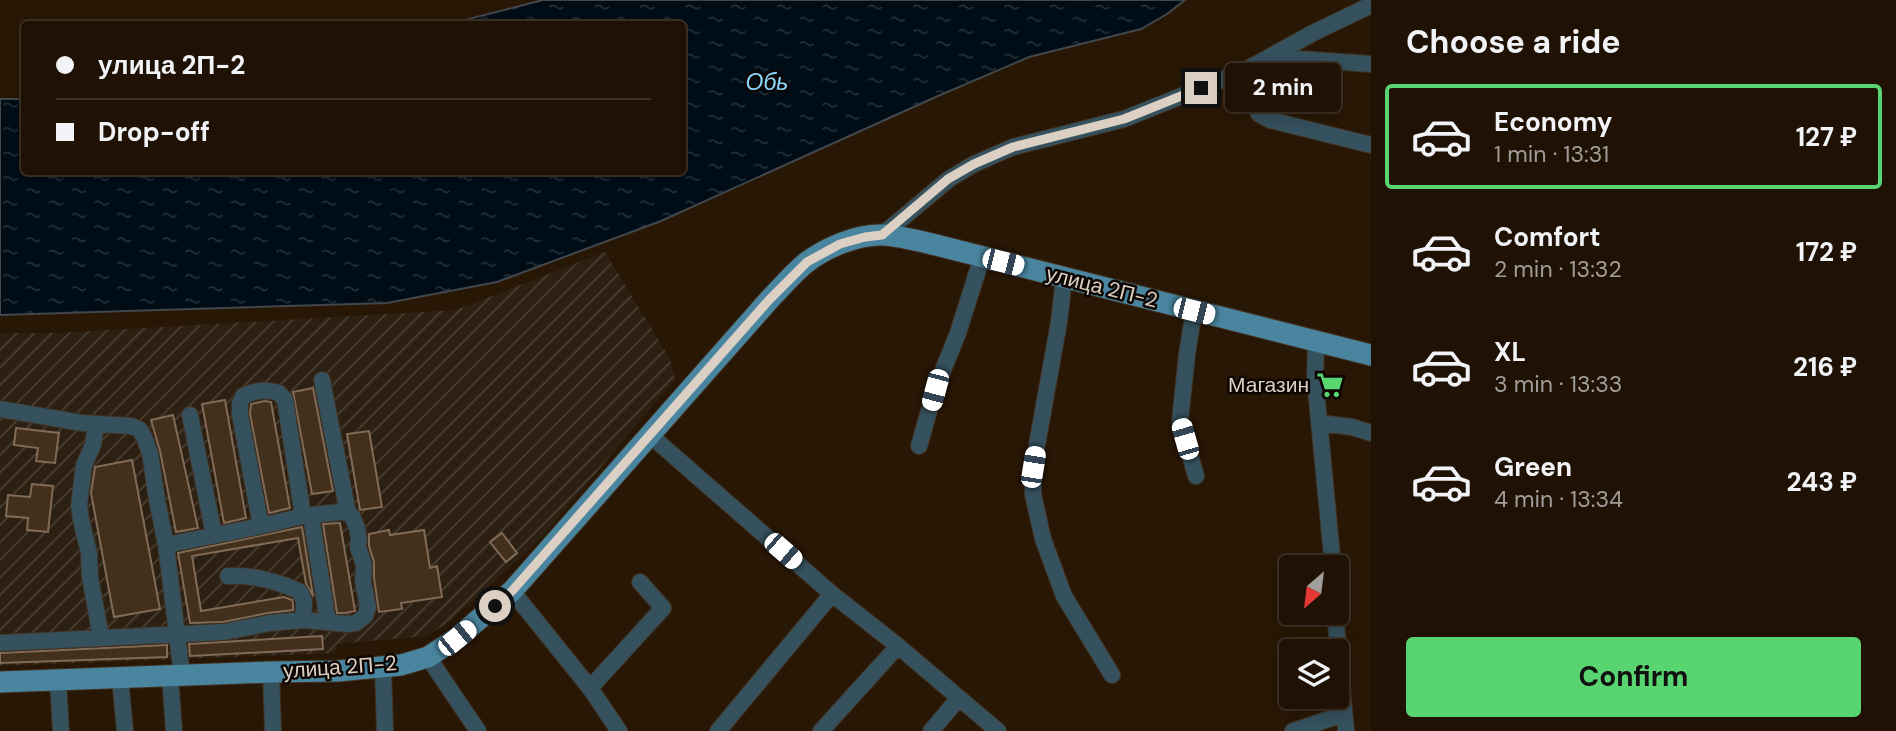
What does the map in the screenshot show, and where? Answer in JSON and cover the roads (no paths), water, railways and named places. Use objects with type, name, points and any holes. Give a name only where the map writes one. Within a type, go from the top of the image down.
[{"type":"main road","name":"улица 2П-2","points":[[0,682],[338,671],[401,665],[428,657],[457,638],[512,591],[769,300],[807,262],[840,244],[865,237],[905,237],[1371,355]]},
{"type":"street","points":[[882,235],[948,179],[974,164],[1013,147],[1124,119],[1249,68],[1371,5]]},
{"type":"street","points":[[1249,68],[1299,59],[1371,64]]},
{"type":"street","points":[[1249,68],[1259,114],[1270,120],[1371,145]]},
{"type":"street","points":[[919,446],[935,390],[958,333],[982,257]]},
{"type":"street","points":[[1064,278],[1033,467],[1033,494],[1043,538],[1064,596],[1112,675]]},
{"type":"street","points":[[1194,311],[1180,421],[1196,476]]},
{"type":"street","points":[[1316,342],[1315,379],[1332,555]]},
{"type":"street","points":[[322,380],[348,513]]},
{"type":"street","points":[[261,526],[240,404],[243,396],[271,390],[279,393],[285,400],[328,622]]},
{"type":"street","points":[[0,408],[36,416],[131,426],[139,429],[144,437],[150,453],[166,545],[177,634],[174,731]]},
{"type":"street","points":[[190,415],[214,535]]},
{"type":"street","points":[[1319,423],[1352,427],[1371,433]]},
{"type":"street","points":[[96,424],[93,445],[84,465],[79,505],[89,552],[90,577],[101,637]]},
{"type":"street","points":[[650,436],[832,594],[998,731]]},
{"type":"street","points":[[0,643],[224,632],[303,620],[346,624],[356,623],[365,616],[368,607],[357,528],[348,513],[307,516],[166,545]]},
{"type":"street","points":[[228,576],[239,575],[272,581],[300,592],[304,601],[303,620]]},
{"type":"street","points":[[590,688],[663,608],[640,582]]},
{"type":"street","points":[[512,591],[590,688],[620,731]]},
{"type":"street","points":[[718,731],[832,594]]},
{"type":"street","points":[[1293,731],[1345,723],[1336,625]]},
{"type":"street","points":[[821,731],[898,646]]},
{"type":"street","points":[[428,657],[478,731]]},
{"type":"street","points":[[383,667],[385,731]]},
{"type":"street","points":[[271,672],[274,731]]},
{"type":"street","points":[[120,678],[125,731]]},
{"type":"street","points":[[58,681],[61,731]]},
{"type":"street","points":[[931,731],[959,698]]},
{"type":"water","name":"Обь","points":[[543,0],[1185,0],[1141,29],[1029,57],[661,221],[497,282],[387,303],[0,315],[0,99],[21,99],[21,175],[686,175],[686,21],[461,21]]},
{"type":"place","name":"Магазин","points":[[1330,385]]}]
